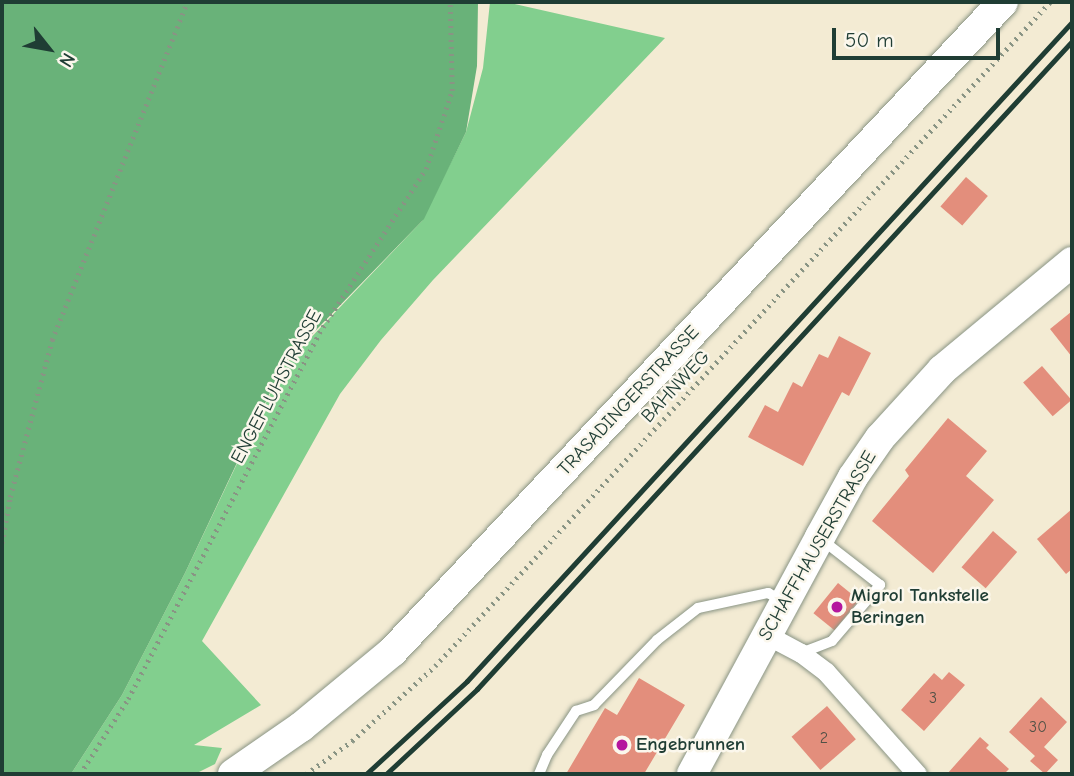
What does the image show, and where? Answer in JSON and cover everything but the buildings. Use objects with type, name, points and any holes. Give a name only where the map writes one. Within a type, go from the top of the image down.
[{"type":"main road","name":"TRASADINGERSTRASSE","points":[[233,774],[322,712],[401,643],[1003,2]]},
{"type":"main road","name":"SCHAFFHAUSERSTRASSE","points":[[692,774],[853,477],[904,409],[942,370],[1072,262]]},
{"type":"street","points":[[767,635],[801,653],[826,672],[917,774]]},
{"type":"lane","points":[[801,653],[832,641],[880,585],[820,537]]},
{"type":"lane","points":[[539,774],[547,755],[576,711],[594,705],[657,640],[698,608],[768,593],[785,601]]},
{"type":"path","points":[[2,543],[10,497],[52,340],[187,2]]},
{"type":"path","name":"ENGEFLUHSTRASSE","points":[[80,774],[128,699],[319,333],[426,169],[452,92],[450,2]]},
{"type":"path","name":"BAHNWEG","points":[[306,774],[352,741],[435,666],[1050,2]]},
{"type":"green space","points":[[2,2],[478,2],[477,66],[466,132],[424,219],[284,363],[185,573],[122,695],[71,774],[2,774]]},
{"type":"green space","points":[[490,2],[506,2],[665,38],[433,280],[381,340],[340,394],[202,641],[261,705],[194,745],[222,748],[215,764],[195,774],[71,774],[122,695],[185,573],[283,367],[422,221],[466,132],[483,68]]},
{"type":"railway","points":[[366,774],[467,681],[1072,22]]},
{"type":"railway","points":[[386,774],[477,689],[1072,41]]},
{"type":"place","name":"Migrol Tankstelle Beringen","points":[[837,607]]},
{"type":"place","name":"Engebrunnen","points":[[622,745]]}]
